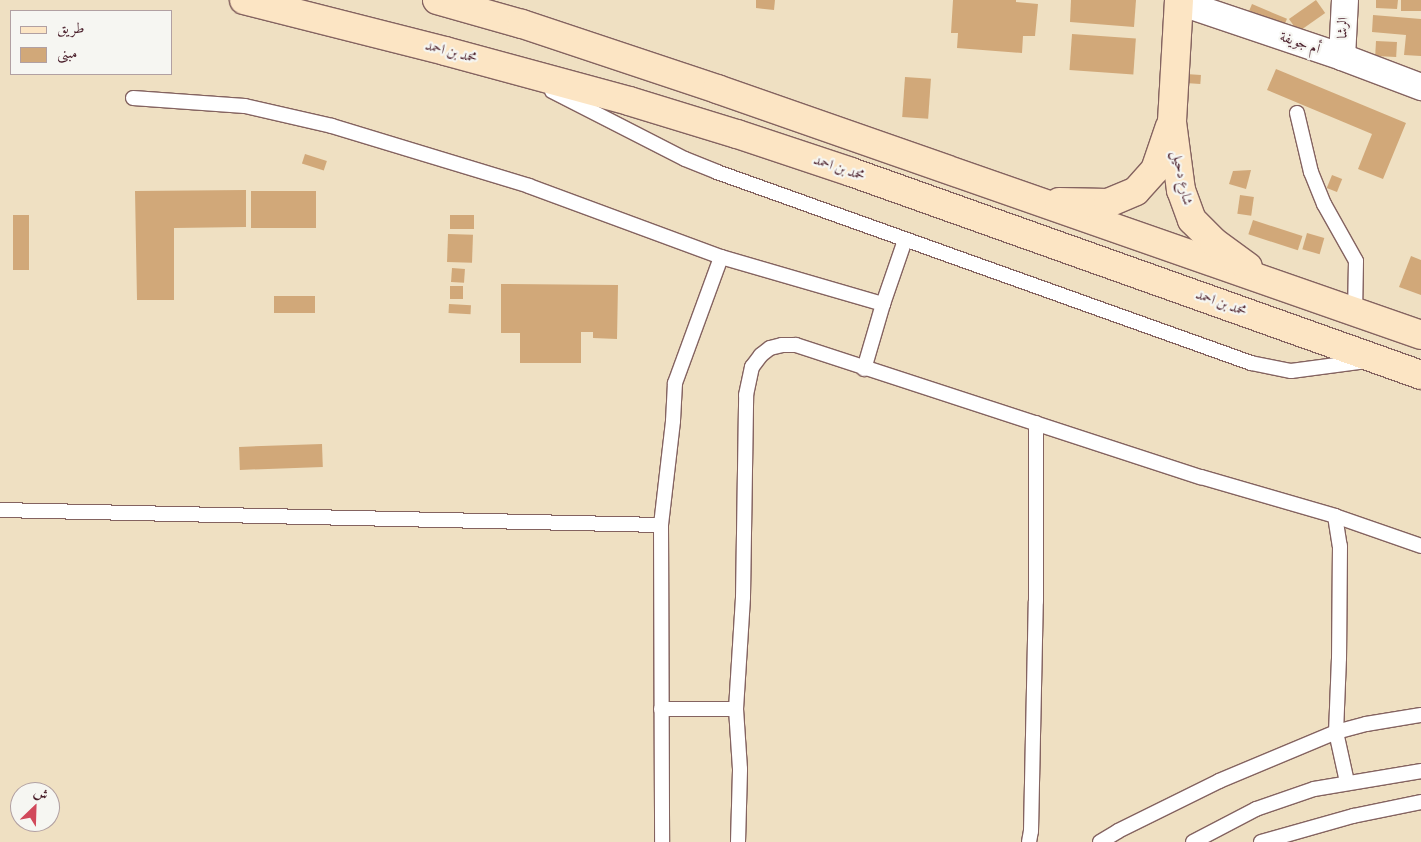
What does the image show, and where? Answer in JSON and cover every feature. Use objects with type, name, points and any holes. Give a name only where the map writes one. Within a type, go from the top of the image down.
[{"type":"street","name":"محمد بن احمد","points":[[244,0],[347,25],[638,104],[842,169],[1421,375]]},
{"type":"street","name":"الرشا","points":[[1342,57],[1345,0]]},
{"type":"street","name":"أم جويفة","points":[[1179,1],[1342,57],[1421,87]]},
{"type":"street","name":"شارع دحيل","points":[[1179,1],[1172,122],[1181,190],[1192,220],[1214,242],[1273,285]]},
{"type":"street","points":[[448,2],[522,24],[689,80],[1421,335]]},
{"type":"street","name":"شارع دحيل","points":[[1035,202],[1108,203],[1136,191],[1155,170],[1172,122]]},
{"type":"lane","points":[[514,70],[701,166],[1251,363],[1291,371],[1379,360]]},
{"type":"lane","points":[[133,98],[245,106],[332,126],[529,186],[721,257],[883,304]]},
{"type":"lane","points":[[1296,113],[1311,172],[1324,204],[1356,261],[1355,313]]},
{"type":"lane","points":[[864,369],[883,304],[905,240]]},
{"type":"lane","points":[[662,842],[661,525],[673,421],[675,383],[721,257]]},
{"type":"lane","points":[[738,842],[740,769],[736,709],[743,597],[746,396],[747,382],[752,368],[761,355],[770,348],[782,345],[796,345],[864,369],[1201,477],[1335,516],[1421,546]]},
{"type":"lane","points":[[1029,842],[1031,831],[1036,601],[1036,423]]},
{"type":"lane","points":[[0,510],[661,525]]},
{"type":"lane","points":[[1335,516],[1340,546],[1336,732],[1347,782]]},
{"type":"lane","points":[[662,709],[736,709]]},
{"type":"lane","points":[[1100,842],[1118,831],[1219,781],[1336,732],[1366,724],[1421,715]]},
{"type":"lane","points":[[1193,842],[1256,810],[1314,789],[1421,771]]},
{"type":"lane","points":[[1262,842],[1354,816],[1421,802]]},
{"type":"building","points":[[756,0],[775,0],[774,10],[756,8]]},
{"type":"building","points":[[953,0],[1016,0],[1016,2],[1038,4],[1035,36],[1023,36],[1022,53],[957,48],[958,33],[951,33]]},
{"type":"building","points":[[1071,0],[1136,0],[1134,27],[1070,22]]},
{"type":"building","points":[[1316,0],[1325,13],[1298,32],[1289,19]]},
{"type":"building","points":[[1376,0],[1398,0],[1397,9],[1376,8]]},
{"type":"building","points":[[1401,0],[1421,0],[1421,11],[1401,11]]},
{"type":"building","points":[[1252,4],[1287,19],[1283,29],[1248,14]]},
{"type":"building","points":[[1373,15],[1421,19],[1421,56],[1404,55],[1406,35],[1372,32]]},
{"type":"building","points":[[1072,34],[1136,38],[1133,74],[1069,70]]},
{"type":"building","points":[[1376,41],[1397,42],[1396,57],[1375,56]]},
{"type":"building","points":[[1276,69],[1406,123],[1383,179],[1358,169],[1372,134],[1267,90]]},
{"type":"building","points":[[1186,74],[1201,75],[1200,84],[1185,83]]},
{"type":"building","points":[[905,77],[931,79],[928,119],[902,117]]},
{"type":"building","points":[[305,154],[327,161],[324,171],[302,164]]},
{"type":"building","points":[[1251,170],[1246,189],[1229,184],[1233,171]]},
{"type":"building","points":[[1332,175],[1342,179],[1337,192],[1327,188]]},
{"type":"building","points":[[246,190],[246,227],[174,228],[174,300],[137,300],[135,191]]},
{"type":"building","points":[[251,191],[316,191],[316,228],[251,228]]},
{"type":"building","points":[[1240,195],[1254,197],[1251,216],[1237,214]]},
{"type":"building","points":[[13,215],[29,215],[29,270],[13,270]]},
{"type":"building","points":[[450,215],[474,215],[474,229],[450,229]]},
{"type":"building","points":[[1253,220],[1302,236],[1298,250],[1248,234]]},
{"type":"building","points":[[1307,233],[1324,238],[1320,254],[1302,249]]},
{"type":"building","points":[[448,234],[473,235],[472,263],[447,262]]},
{"type":"building","points":[[1411,256],[1421,260],[1421,295],[1399,287]]},
{"type":"building","points":[[452,268],[465,269],[464,283],[451,282]]},
{"type":"building","points":[[501,284],[618,285],[617,339],[593,338],[593,332],[581,332],[581,363],[520,363],[520,333],[501,333]]},
{"type":"building","points":[[450,286],[463,286],[463,299],[450,299]]},
{"type":"building","points":[[274,296],[315,296],[315,313],[274,313]]},
{"type":"building","points":[[449,304],[471,305],[470,314],[449,313]]},
{"type":"building","points":[[322,444],[323,467],[240,470],[239,447]]}]
